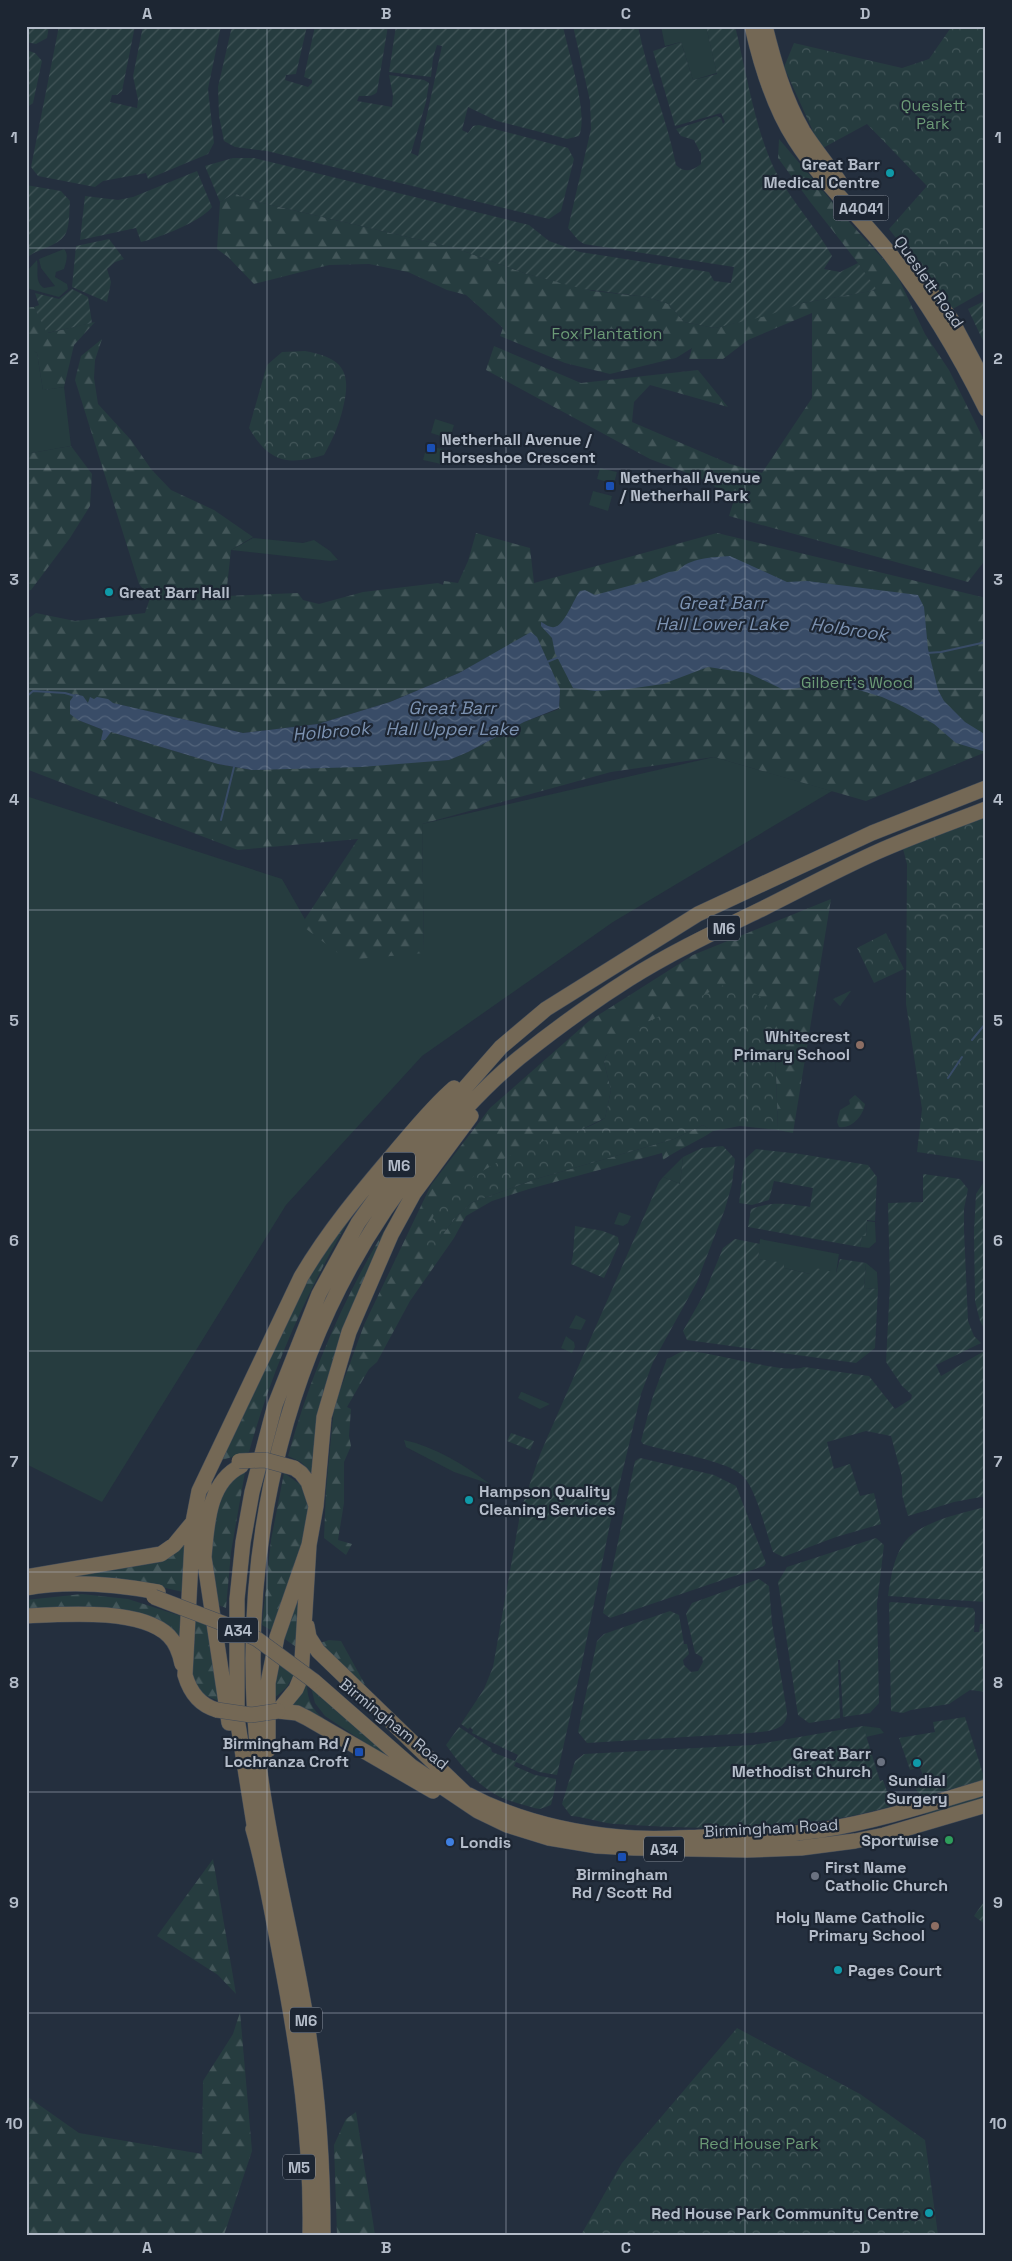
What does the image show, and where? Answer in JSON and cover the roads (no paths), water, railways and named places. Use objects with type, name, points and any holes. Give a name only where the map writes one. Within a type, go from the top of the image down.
[{"type":"highway","name":"Queslett Road","points":[[761,32],[767,83],[781,115],[795,140],[889,253],[915,288],[967,372],[986,409]]},
{"type":"highway","name":"Queslett Road","points":[[761,32],[792,109],[804,131],[848,193],[929,288],[950,319],[986,385]]},
{"type":"highway","name":"M6","points":[[200,1491],[300,1276],[335,1223],[437,1102],[546,1009],[698,914],[872,834],[986,788]]},
{"type":"highway","name":"M6","points":[[324,2235],[321,2156],[312,2059],[301,1988],[260,1772],[253,1672],[253,1621],[261,1538],[272,1481],[289,1417],[323,1320],[342,1280],[370,1232],[414,1169],[440,1136],[516,1060],[629,978],[701,939],[876,852],[986,809]]},
{"type":"highway","name":"M6","points":[[310,2235],[309,2186],[298,2060],[286,1987],[256,1837],[237,1718],[237,1599],[243,1542],[252,1492],[275,1405],[319,1294],[358,1223],[394,1171],[427,1130],[501,1047]]},
{"type":"highway","name":"M6","points":[[316,1506],[324,1417],[349,1332],[391,1235],[414,1193],[516,1060]]},
{"type":"highway","points":[[185,1675],[194,1522],[200,1491],[214,1473],[240,1464],[265,1460],[294,1468],[308,1482],[316,1506],[309,1545],[301,1677],[296,1690],[278,1711]]},
{"type":"highway","name":"M6","points":[[240,1464],[224,1478],[216,1490],[204,1557],[238,1772],[256,1837]]},
{"type":"highway","points":[[26,1577],[161,1554],[174,1545],[194,1522]]},
{"type":"highway","name":"M6","points":[[271,1833],[268,1683],[277,1637],[309,1545]]},
{"type":"highway","name":"Birmingham Road","points":[[26,1588],[66,1584],[101,1584],[156,1594],[230,1626],[256,1639],[315,1675],[446,1781],[466,1794],[494,1807],[546,1825],[621,1838],[748,1836],[793,1833],[822,1830],[986,1787]]},
{"type":"highway","name":"Birmingham Road","points":[[26,1595],[94,1589],[156,1594]]},
{"type":"highway","points":[[26,1616],[56,1614],[120,1617],[156,1626],[169,1635],[175,1643],[192,1693],[203,1704],[217,1710],[251,1715],[278,1711],[297,1713],[431,1790],[478,1811]]},
{"type":"highway","points":[[305,1618],[309,1637],[318,1651],[466,1794]]},
{"type":"highway","name":"Birmingham Road","points":[[315,1675],[411,1766],[478,1811],[537,1835],[597,1846],[747,1850],[801,1848],[855,1841],[986,1804]]},
{"type":"highway","points":[[915,1807],[920,1824]]},
{"type":"highway","points":[[793,1833],[801,1837],[847,1832],[852,1833],[855,1841]]},
{"type":"highway","name":"M5","points":[[300,2235],[299,2153],[302,2100]]},
{"type":"water","name":"Great Barr Hall Lower Lake","points":[[730,556],[787,582],[807,581],[918,595],[924,607],[928,649],[938,690],[944,701],[965,722],[986,735],[986,752],[956,743],[934,724],[902,706],[882,697],[849,687],[825,684],[784,690],[748,673],[708,667],[663,684],[595,691],[573,688],[555,653],[552,638],[541,626],[541,622],[552,627],[560,624],[580,591],[585,590],[595,595],[647,581],[669,572],[678,571],[688,563]]},
{"type":"water","name":"Great Barr Hall Upper Lake","points":[[531,632],[537,637],[560,689],[559,708],[524,722],[449,760],[361,767],[252,770],[218,764],[111,732],[105,740],[101,740],[103,731],[101,729],[78,720],[70,714],[70,701],[75,694],[83,696],[88,703],[90,697],[94,699],[97,697],[108,699],[113,703],[243,733],[318,724],[390,702],[459,673]]},
{"type":"waterway","name":"Holbrook","points":[[927,653],[941,652],[986,642]]},
{"type":"waterway","name":"Holbrook","points":[[547,662],[559,657]]},
{"type":"waterway","name":"Holbrook","points":[[26,697],[33,691],[65,693],[75,696]]},
{"type":"waterway","points":[[221,820],[234,767]]},
{"type":"waterway","points":[[972,1040],[986,1023]]},
{"type":"waterway","points":[[948,1078],[962,1057]]},
{"type":"place","name":"Great Barr Medical Centre","points":[[890,173]]},
{"type":"place","name":"Netherhall Avenue / Horseshoe Crescent","points":[[431,448]]},
{"type":"place","name":"Netherhall Avenue / Netherhall Park","points":[[610,486]]},
{"type":"place","name":"Great Barr Hall","points":[[109,592]]},
{"type":"place","name":"Whitecrest Primary School","points":[[860,1045]]},
{"type":"place","name":"Hampson Quality Cleaning Services","points":[[469,1500]]},
{"type":"place","name":"Birmingham Rd / Lochranza Croft","points":[[359,1752]]},
{"type":"place","name":"Great Barr Methodist Church","points":[[881,1762]]},
{"type":"place","name":"Sundial Surgery","points":[[917,1763]]},
{"type":"place","name":"Sportwise","points":[[949,1840]]},
{"type":"place","name":"Londis","points":[[450,1842]]},
{"type":"place","name":"Birmingham Rd / Scott Rd","points":[[622,1857]]},
{"type":"place","name":"First Name Catholic Church","points":[[815,1876]]},
{"type":"place","name":"Holy Name Catholic Primary School","points":[[935,1926]]},
{"type":"place","name":"Pages Court","points":[[838,1970]]},
{"type":"place","name":"Red House Park Community Centre","points":[[929,2213]]},
{"type":"park label","name":"Queslett Park","points":[[933,114]]},
{"type":"park label","name":"Fox Plantation","points":[[607,333]]},
{"type":"park label","name":"Gilbert's Wood","points":[[857,682]]},
{"type":"park label","name":"Red House Park","points":[[759,2143]]}]
